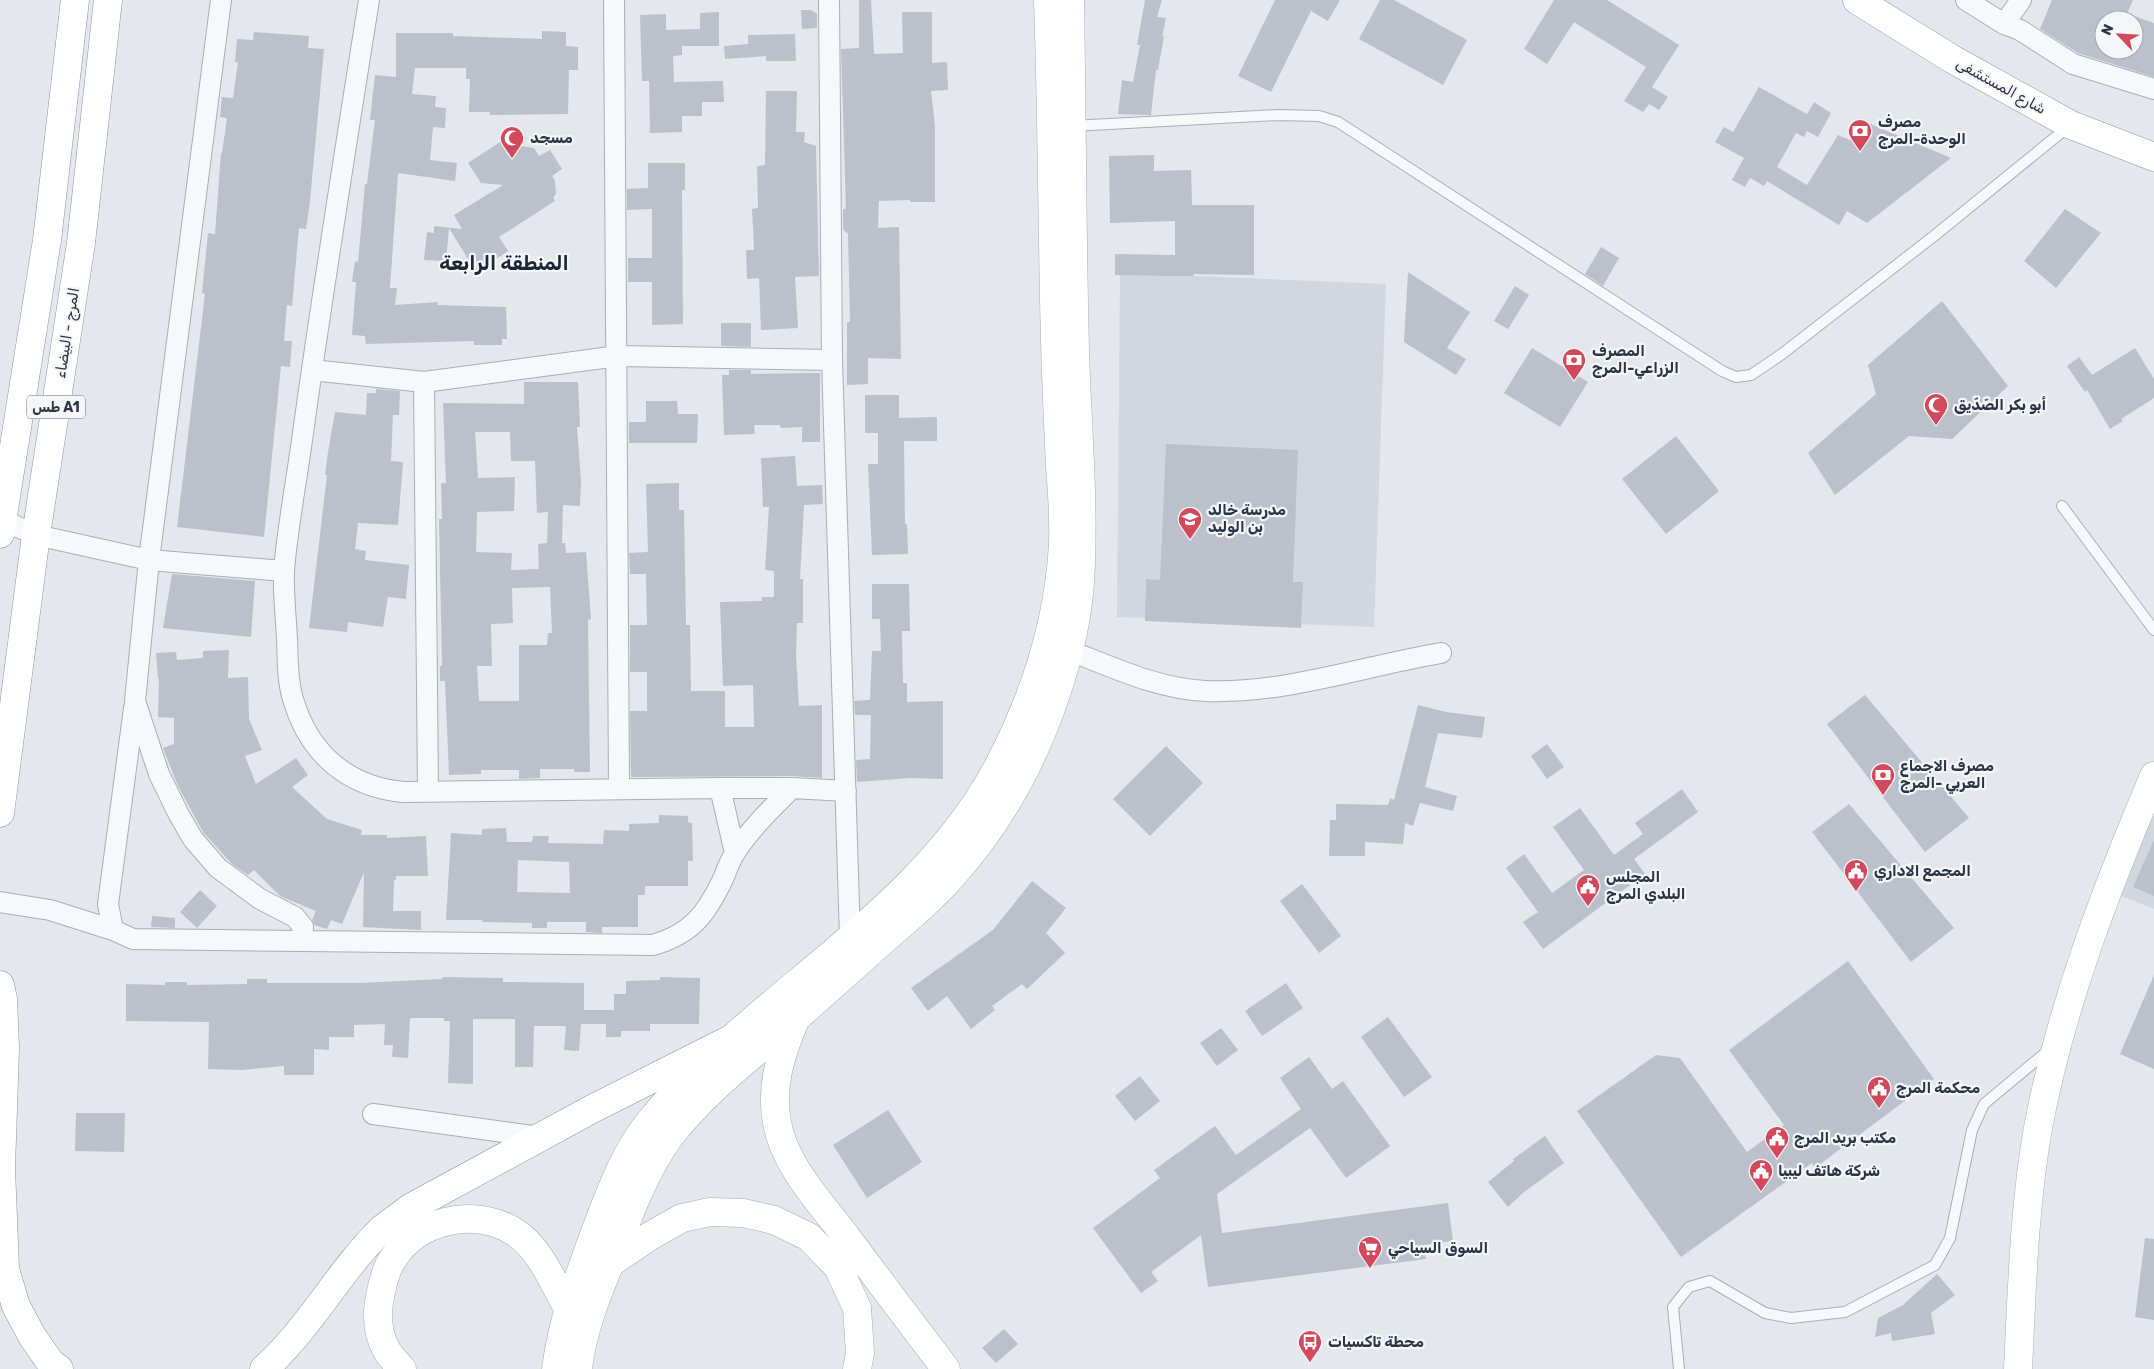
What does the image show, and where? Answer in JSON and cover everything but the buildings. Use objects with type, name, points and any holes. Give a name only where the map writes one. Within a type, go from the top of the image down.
[{"type":"main road","name":"طس A1","points":[[1,527],[46,240],[75,0]]},
{"type":"main road","name":"المرج - البيضاء","points":[[0,813],[36,535],[82,243],[108,0]]},
{"type":"main road","points":[[556,1369],[568,1308],[616,1178],[646,1127],[680,1088],[733,1038],[899,895],[929,864],[971,812],[998,768],[1015,732],[1040,668],[1054,616],[1063,541],[1055,346],[1048,0]]},
{"type":"main road","points":[[578,1369],[586,1333],[609,1264],[649,1170],[674,1132],[700,1104],[748,1059],[952,877],[980,840],[1026,768],[1043,726],[1068,650],[1080,583],[1080,459],[1075,350],[1070,0]]},
{"type":"main road","name":"شارع المستشفى","points":[[1856,0],[1952,59],[2071,125],[2154,157]]},
{"type":"main road","points":[[46,240],[82,243]]},
{"type":"main road","points":[[2018,1369],[2025,1230],[2030,1184],[2038,1128],[2056,1045],[2088,942],[2154,776]]},
{"type":"main road","points":[[809,972],[796,1018],[786,1043],[775,1086],[777,1124],[782,1142],[804,1180],[946,1369]]},
{"type":"main road","points":[[0,985],[3,998],[6,1048],[1,1168],[5,1269],[16,1306],[32,1336],[50,1362],[59,1369]]},
{"type":"main road","points":[[264,1369],[296,1337],[345,1271],[383,1229],[410,1208],[540,1137],[733,1038]]},
{"type":"main road","points":[[609,1264],[650,1236],[682,1218],[710,1212],[743,1213],[774,1220],[809,1237],[838,1266],[856,1308],[860,1353],[856,1369]]},
{"type":"main road","points":[[402,1369],[388,1352],[381,1335],[377,1310],[383,1286],[392,1260],[414,1236],[440,1222],[471,1218],[513,1232],[538,1256],[568,1308]]},
{"type":"street","points":[[113,930],[108,904],[135,701],[150,560],[221,0]]},
{"type":"street","points":[[368,0],[312,370],[284,571],[289,679],[292,698],[300,719],[312,740],[332,764],[356,780],[382,790],[404,792],[619,788],[792,788],[846,791]]},
{"type":"street","points":[[614,0],[618,356],[619,788]]},
{"type":"street","points":[[829,0],[832,360],[850,938]]},
{"type":"street","points":[[1966,0],[2004,24],[2020,30],[2073,64],[2154,89]]},
{"type":"street","points":[[2004,24],[2021,0]]},
{"type":"street","points":[[312,370],[424,382],[618,356],[832,360]]},
{"type":"street","points":[[424,382],[428,791]]},
{"type":"street","points":[[1,527],[150,560],[284,571]]},
{"type":"street","points":[[1068,650],[1144,679],[1170,686],[1205,691],[1256,689],[1305,681],[1441,653]]},
{"type":"street","points":[[135,701],[159,774],[193,839],[218,868],[260,899],[295,916],[302,927],[302,941]]},
{"type":"street","points":[[720,788],[735,853]]},
{"type":"street","points":[[0,902],[50,910],[113,930],[133,939],[653,945],[673,939],[689,929],[708,908],[735,853],[755,826],[792,788]]},
{"type":"street","points":[[373,1114],[540,1137]]},
{"type":"lane","points":[[1072,126],[1278,114],[1319,116],[1338,122],[1644,322],[1722,371],[1736,376],[1751,374],[1782,354],[1934,236],[2071,125]]},
{"type":"lane","points":[[2062,506],[2154,630]]},
{"type":"lane","points":[[1679,1369],[1673,1307],[1689,1286],[1710,1281],[1765,1313],[1792,1318],[1845,1312],[1935,1265],[1950,1238],[1972,1130],[1984,1104],[2056,1045]]},
{"type":"shaded area","points":[[1120,273],[1386,284],[1374,627],[1117,617]]},
{"type":"shaded area","points":[[2154,813],[2154,909],[2119,895]]},
{"type":"place","name":"مصرف الوحدة-المرج","points":[[1860,152]]},
{"type":"place","name":"مسجد","points":[[512,159]]},
{"type":"place","name":"المصرف الزراعي-المرج","points":[[1574,381]]},
{"type":"place","name":"أبو بكر الصّدّيق","points":[[1936,426]]},
{"type":"place","name":"مدرسة خالد بن الوليد","points":[[1190,540]]},
{"type":"place","name":"مصرف الاجماع العربي -المرج","points":[[1883,796]]},
{"type":"place","name":"المجمع الاداري","points":[[1856,892]]},
{"type":"place","name":"المجلس البلدي المرج","points":[[1588,907]]},
{"type":"place","name":"محكمة المرج","points":[[1879,1109]]},
{"type":"place","name":"مكتب بريد المرج","points":[[1777,1159]]},
{"type":"place","name":"شركة هاتف ليبيا","points":[[1761,1192]]},
{"type":"place","name":"السوق السياحي","points":[[1370,1269]]},
{"type":"place","name":"محطة تاكسيات","points":[[1310,1363]]},
{"type":"district","name":"المنطقة الرابعة","points":[[504,263]]}]
